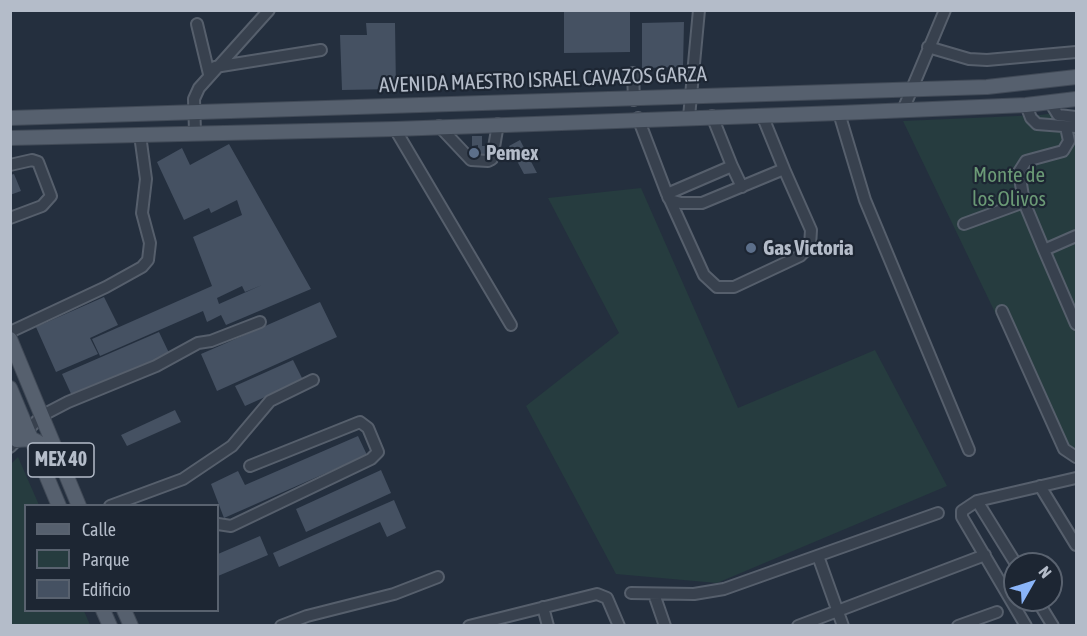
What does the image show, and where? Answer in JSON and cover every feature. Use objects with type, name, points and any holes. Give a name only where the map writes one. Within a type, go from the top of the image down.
[{"type":"main road","name":"AVENIDA MAESTRO ISRAEL CAVAZOS GARZA","points":[[10,118],[634,100],[1022,84],[1077,77]]},
{"type":"main road","name":"AVENIDA MAESTRO ISRAEL CAVAZOS GARZA","points":[[10,138],[395,129],[638,118],[839,113],[1026,105],[1077,99]]},
{"type":"main road","points":[[602,101],[603,120]]},
{"type":"main road","points":[[549,102],[550,122]]},
{"type":"main road","name":"MEX 40","points":[[10,339],[78,504]]},
{"type":"main road","name":"MEX 40","points":[[10,388],[59,504]]},
{"type":"main road","points":[[10,417],[14,443],[30,434],[38,442],[44,450],[68,504]]},
{"type":"main road","points":[[125,612],[131,626]]},
{"type":"street","points":[[195,132],[196,93],[212,71],[268,10]]},
{"type":"street","points":[[689,117],[699,10]]},
{"type":"street","points":[[903,110],[945,10]]},
{"type":"street","points":[[196,24],[212,71]]},
{"type":"street","points":[[928,47],[969,59],[987,60],[1077,51]]},
{"type":"street","points":[[212,71],[256,58],[321,50]]},
{"type":"street","points":[[633,73],[634,100]]},
{"type":"street","points":[[1050,102],[1058,115],[1077,117]]},
{"type":"street","points":[[1026,105],[1031,118],[1037,124],[1071,127],[1069,141],[1063,151],[1052,156],[1033,158],[1022,165],[1018,172],[1024,202],[1077,324]]},
{"type":"street","points":[[839,113],[865,200],[969,450]]},
{"type":"street","points":[[638,118],[668,197],[704,275],[717,287],[734,287],[800,256],[810,246],[811,230],[762,115]]},
{"type":"street","points":[[712,117],[742,187]]},
{"type":"street","points":[[439,126],[471,160],[488,161],[492,160],[498,124]]},
{"type":"street","points":[[395,129],[511,325]]},
{"type":"street","points":[[10,332],[106,287],[141,267],[148,260],[150,243],[141,213],[146,179],[140,135]]},
{"type":"street","points":[[10,165],[32,160],[38,162],[51,196],[42,206],[10,218]]},
{"type":"street","points":[[668,197],[732,166]]},
{"type":"street","points":[[668,197],[687,204],[702,203],[784,169]]},
{"type":"street","points":[[964,224],[1024,202]]},
{"type":"street","points":[[1044,250],[1077,236]]},
{"type":"street","points":[[1002,311],[1064,449],[1077,457]]},
{"type":"street","points":[[30,434],[43,416],[68,402],[156,366],[198,343],[211,341],[260,322]]},
{"type":"street","points":[[115,504],[183,479],[232,446],[270,401],[313,380]]},
{"type":"street","points":[[219,524],[231,526],[371,459],[378,452],[368,428],[360,422],[250,466]]},
{"type":"street","points":[[1026,626],[962,517],[966,507],[977,501],[1077,478]]},
{"type":"street","points":[[1040,486],[1077,545]]},
{"type":"street","points":[[977,501],[1009,552]]},
{"type":"street","points":[[631,593],[710,592],[938,513]]},
{"type":"street","points":[[798,626],[985,555]]},
{"type":"street","points":[[818,556],[843,626]]},
{"type":"street","points":[[281,626],[307,616],[394,594],[438,577]]},
{"type":"street","points":[[469,626],[603,594],[611,604],[619,626]]},
{"type":"street","points":[[654,594],[665,626]]},
{"type":"street","points":[[543,607],[548,626]]},
{"type":"street","points":[[958,626],[997,612]]},
{"type":"street","points":[[1045,612],[1053,626]]},
{"type":"green space","name":"Monte de los Olivos","points":[[1076,110],[1076,455],[1065,458],[903,121],[1040,115]]},
{"type":"green space","points":[[641,188],[738,408],[875,350],[947,486],[717,583],[616,574],[526,406],[619,333],[548,198]]},
{"type":"green space","points":[[18,457],[39,504],[24,504],[24,612],[84,612],[90,625],[11,625],[10,465]]},
{"type":"building","points":[[564,10],[630,10],[630,52],[564,53]]},
{"type":"building","points":[[684,22],[683,67],[642,68],[642,23]]},
{"type":"building","points":[[366,23],[395,23],[396,89],[342,90],[340,35],[367,35]]},
{"type":"building","points":[[472,136],[482,136],[482,146],[487,146],[487,156],[478,157],[478,145],[472,146]]},
{"type":"building","points":[[520,140],[537,173],[524,174],[509,146]]},
{"type":"building","points":[[229,144],[311,289],[226,325],[221,315],[207,322],[203,311],[100,356],[92,339],[212,286],[193,237],[242,215],[237,200],[211,213],[209,208],[184,220],[157,162],[182,148],[190,165]],"holes":[[[262,285],[219,304],[217,298],[242,286],[245,292]]]},
{"type":"building","points":[[14,174],[21,191],[10,195],[10,175]]},
{"type":"building","points":[[104,297],[118,325],[90,338],[98,354],[56,372],[36,327]]},
{"type":"building","points":[[320,302],[337,337],[217,391],[201,354]]},
{"type":"building","points":[[159,332],[170,355],[73,398],[62,374]]},
{"type":"building","points":[[293,360],[303,380],[245,406],[235,386]]},
{"type":"building","points":[[175,410],[181,422],[127,446],[121,435]]},
{"type":"building","points":[[358,436],[367,455],[224,518],[211,484],[238,471],[245,485]]},
{"type":"building","points":[[381,470],[391,493],[306,532],[296,509]]},
{"type":"building","points":[[394,500],[406,528],[387,537],[380,522],[279,567],[273,553]]},
{"type":"building","points":[[260,536],[268,555],[219,576],[219,554]]},
{"type":"place","name":"Pemex","points":[[474,153]]},
{"type":"place","name":"Gas Victoria","points":[[751,248]]}]
